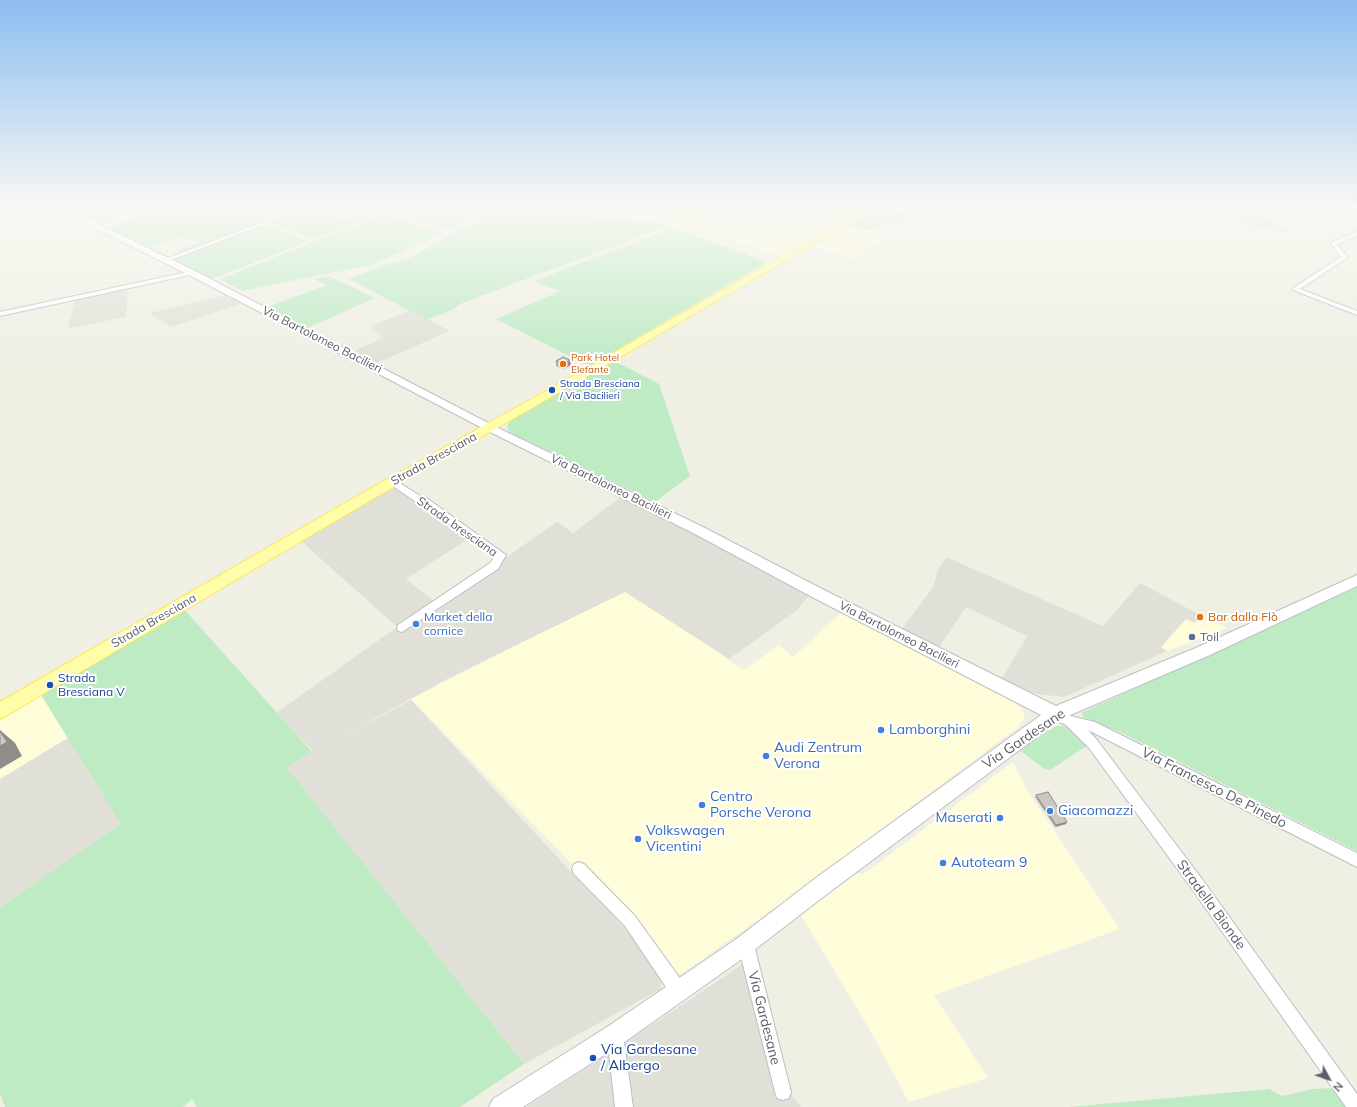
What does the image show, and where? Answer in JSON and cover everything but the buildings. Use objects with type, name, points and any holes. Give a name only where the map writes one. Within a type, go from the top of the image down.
[{"type":"main road","name":"Strada Bresciana","points":[[0,710],[393,482],[490,428],[780,261]]},
{"type":"street","name":"Via Bartolomeo Bacilieri","points":[[167,261],[490,428],[700,531],[826,598],[1063,717]]},
{"type":"street","points":[[1339,261],[1295,289],[1357,313]]},
{"type":"street","points":[[0,314],[192,273]]},
{"type":"street","name":"Strada bresciana","points":[[393,482],[419,500],[425,501],[501,556],[494,566],[402,628]]},
{"type":"street","name":"Via Gardesane","points":[[501,1107],[615,1035],[678,990],[746,945],[824,884],[1063,717],[1357,580]]},
{"type":"street","name":"Via Francesco De Pinedo","points":[[1063,717],[1091,726],[1357,860]]},
{"type":"street","name":"Stradella Bionde","points":[[1063,717],[1093,744],[1197,884],[1356,1107]]},
{"type":"street","points":[[579,869],[630,921],[678,990]]},
{"type":"street","name":"Via Gardesane","points":[[746,945],[783,1092]]},
{"type":"street","points":[[615,1035],[624,1107]]},
{"type":"shaded area","points":[[128,288],[126,317],[68,328],[75,299]]},
{"type":"shaded area","points":[[226,295],[242,304],[171,327],[149,313]]},
{"type":"shaded area","points":[[411,310],[450,331],[377,363],[354,351],[383,338],[371,326]]},
{"type":"shaded area","points":[[402,483],[476,534],[406,579],[435,602],[508,556],[557,522],[573,533],[622,496],[812,592],[796,611],[729,659],[625,592],[447,679],[324,746],[411,700],[632,936],[660,978],[661,989],[524,1064],[285,767],[313,751],[276,713],[397,627],[301,541]]},
{"type":"shaded area","points":[[946,557],[1103,626],[1140,583],[1204,617],[1201,621],[1198,619],[1195,623],[1186,619],[1161,647],[1167,651],[1064,697],[1037,694],[1001,680],[1027,636],[966,607],[939,648],[901,630],[934,586],[937,572]]},
{"type":"shaded area","points":[[626,589],[744,670],[779,645],[793,657],[843,611],[1016,702],[1021,708],[1025,717],[1018,727],[796,893],[680,975],[411,699]]},
{"type":"shaded area","points":[[1204,617],[1227,628],[1168,651],[1160,647],[1186,619],[1195,623],[1198,619],[1201,621]]},
{"type":"shaded area","points":[[40,694],[68,738],[0,779],[0,717]]},
{"type":"shaded area","points":[[68,738],[121,824],[0,907],[0,779]]},
{"type":"shaded area","points":[[1013,762],[1027,790],[1120,929],[934,995],[988,1078],[909,1102],[867,1025],[801,915],[858,873],[864,874]]},
{"type":"shaded area","points":[[754,955],[792,1096],[801,1107],[527,1107],[730,973]]},
{"type":"green space","points":[[175,261],[258,261],[212,279]]},
{"type":"green space","points":[[267,261],[381,261],[371,265],[242,291],[220,279]]},
{"type":"green space","points":[[401,261],[575,261],[460,304],[452,310],[427,320],[349,279]]},
{"type":"green space","points":[[588,261],[762,261],[765,263],[589,366],[496,319],[560,291],[534,281]]},
{"type":"green space","points":[[329,276],[375,298],[307,328],[267,307],[327,285],[313,279]]},
{"type":"green space","points":[[614,361],[659,384],[690,476],[655,502],[511,433],[507,429],[508,424],[514,418]]},
{"type":"green space","points":[[1357,587],[1357,851],[1120,732],[1083,717],[1081,713]]},
{"type":"green space","points":[[183,608],[312,752],[286,767],[524,1064],[460,1107],[197,1107],[192,1099],[183,1107],[5,1107],[0,1094],[0,907],[121,824],[40,693]]},
{"type":"green space","points":[[1056,726],[1064,726],[1075,732],[1088,745],[1050,770],[1045,769],[1019,750]]},
{"type":"green space","points":[[1332,1088],[1346,1107],[1069,1107],[1269,1089],[1282,1096],[1313,1089]]},
{"type":"place","name":"Park Hotel Elefante","points":[[563,364]]},
{"type":"place","name":"Strada Bresciana / Via Bacilieri","points":[[552,390]]},
{"type":"place","name":"Bar dalla Flò","points":[[1200,617]]},
{"type":"place","name":"Market della cornice","points":[[416,624]]},
{"type":"place","name":"Toil","points":[[1192,637]]},
{"type":"place","name":"Strada Bresciana V","points":[[50,685]]},
{"type":"place","name":"Lamborghini","points":[[881,730]]},
{"type":"place","name":"Audi Zentrum Verona","points":[[766,756]]},
{"type":"place","name":"Centro Porsche Verona","points":[[702,805]]},
{"type":"place","name":"Giacomazzi","points":[[1050,811]]},
{"type":"place","name":"Maserati","points":[[1000,818]]},
{"type":"place","name":"Volkswagen Vicentini","points":[[638,839]]},
{"type":"place","name":"Autoteam 9","points":[[943,863]]},
{"type":"place","name":"Via Gardesane / Albergo","points":[[593,1058]]}]
